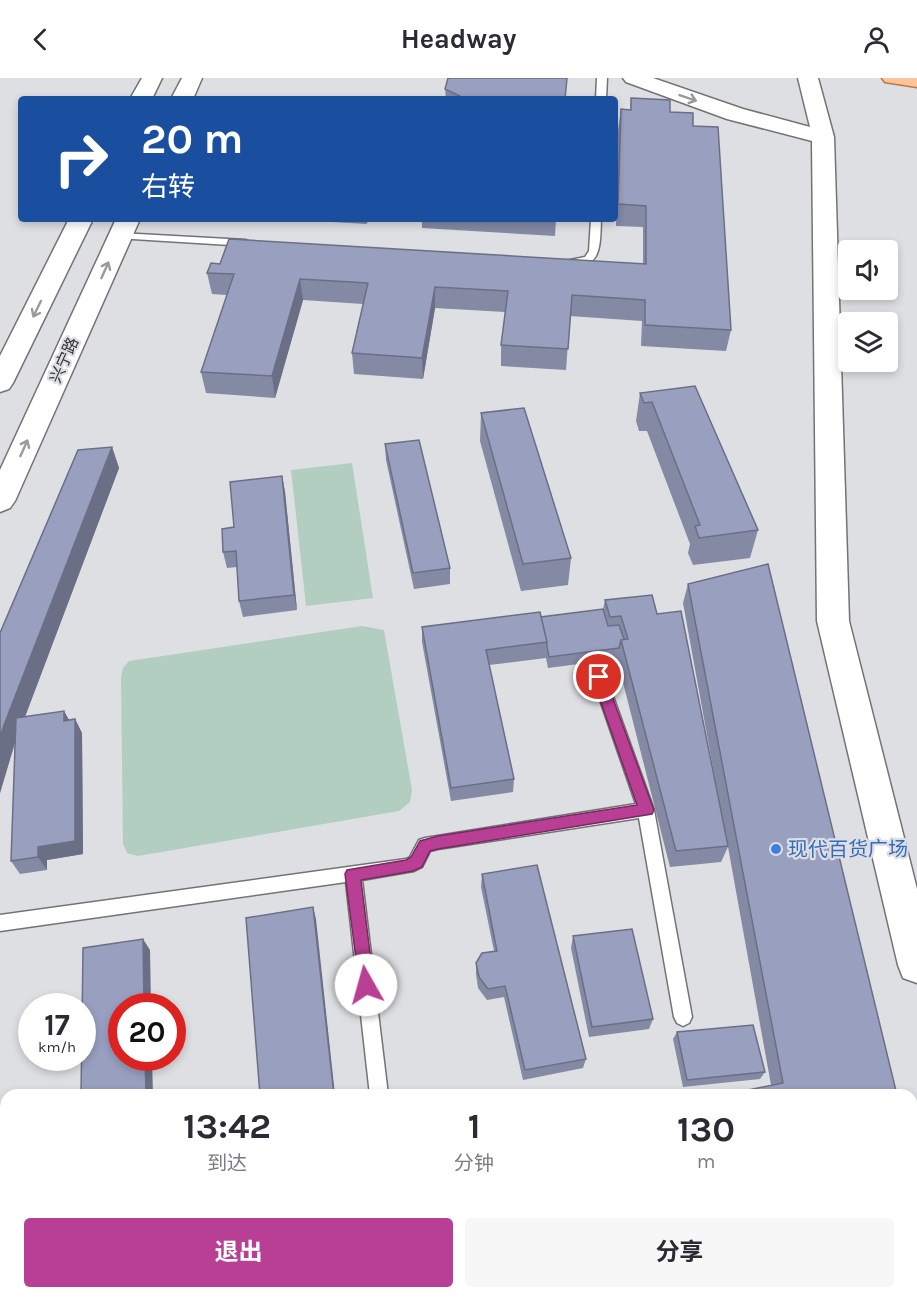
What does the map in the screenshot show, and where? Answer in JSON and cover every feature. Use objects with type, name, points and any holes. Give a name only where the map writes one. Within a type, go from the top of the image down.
[{"type":"main road","points":[[892,78],[917,81]]},
{"type":"street","points":[[143,96],[152,78]]},
{"type":"street","points":[[183,96],[192,78]]},
{"type":"street","points":[[633,78],[735,114],[823,137]]},
{"type":"street","points":[[808,78],[823,137],[833,621],[917,965]]},
{"type":"street","points":[[0,383],[80,222]]},
{"type":"street","name":"兴宁路","points":[[0,501],[124,227]]},
{"type":"lane","points":[[601,96],[602,78]]},
{"type":"lane","points":[[554,262],[578,263],[589,260],[594,251],[596,222]]},
{"type":"lane","points":[[124,227],[261,244]]},
{"type":"lane","points":[[599,677],[646,810],[683,1017]]},
{"type":"lane","points":[[0,923],[408,866],[416,862],[425,845],[646,810]]},
{"type":"lane","points":[[353,874],[378,1089]]},
{"type":"green space","points":[[352,463],[373,598],[306,606],[291,470]]},
{"type":"green space","points":[[362,626],[384,630],[412,790],[410,802],[399,811],[138,856],[127,853],[123,844],[121,678],[123,668],[129,661]]},
{"type":"building","points":[[448,78],[567,78],[565,96],[460,96],[445,89]]},
{"type":"building","points":[[631,98],[670,100],[670,112],[693,113],[693,126],[718,127],[731,330],[645,325],[645,300],[572,295],[568,349],[501,345],[508,291],[435,287],[422,358],[352,353],[368,283],[300,279],[272,376],[201,372],[234,274],[207,273],[211,263],[220,264],[229,239],[646,264],[646,206],[618,204],[621,109],[631,110]]},
{"type":"building","points":[[695,386],[758,530],[699,538],[695,526],[700,525],[652,402],[644,403],[640,393]]},
{"type":"building","points":[[524,408],[571,558],[523,564],[481,413]]},
{"type":"building","points":[[419,440],[450,568],[413,573],[385,444]]},
{"type":"building","points":[[112,447],[0,737],[0,633],[78,450]]},
{"type":"building","points":[[282,476],[294,595],[239,601],[236,551],[223,552],[222,529],[234,527],[230,482]]},
{"type":"building","name":"现代百货广场","points":[[768,564],[896,1089],[753,1089],[783,1083],[688,584]]},
{"type":"building","points":[[652,595],[657,614],[681,611],[728,846],[676,851],[621,640],[628,639],[621,616],[610,617],[605,600]]},
{"type":"building","points":[[603,609],[608,626],[619,625],[624,639],[621,640],[619,648],[549,657],[541,617]]},
{"type":"building","points":[[540,612],[547,642],[486,650],[514,779],[451,788],[422,627]]},
{"type":"building","points":[[64,711],[64,721],[75,719],[75,841],[38,847],[38,857],[11,861],[16,718]]},
{"type":"building","points":[[537,865],[586,1059],[525,1070],[505,986],[488,989],[479,977],[476,963],[482,953],[497,951],[482,874]]},
{"type":"building","points":[[313,907],[333,1089],[260,1089],[246,918]]},
{"type":"building","points":[[632,929],[653,1019],[592,1027],[573,936]]},
{"type":"building","points":[[143,939],[144,993],[108,993],[108,1071],[145,1071],[146,1089],[81,1089],[81,1071],[96,1071],[96,993],[82,993],[83,948]]},
{"type":"building","points":[[753,1025],[765,1072],[687,1080],[677,1032]]},
{"type":"place","name":"现代百货广场","points":[[776,849]]},
{"type":"route","points":[[366,985],[353,874],[408,866],[416,862],[425,845],[438,842],[646,810],[599,677]]}]
